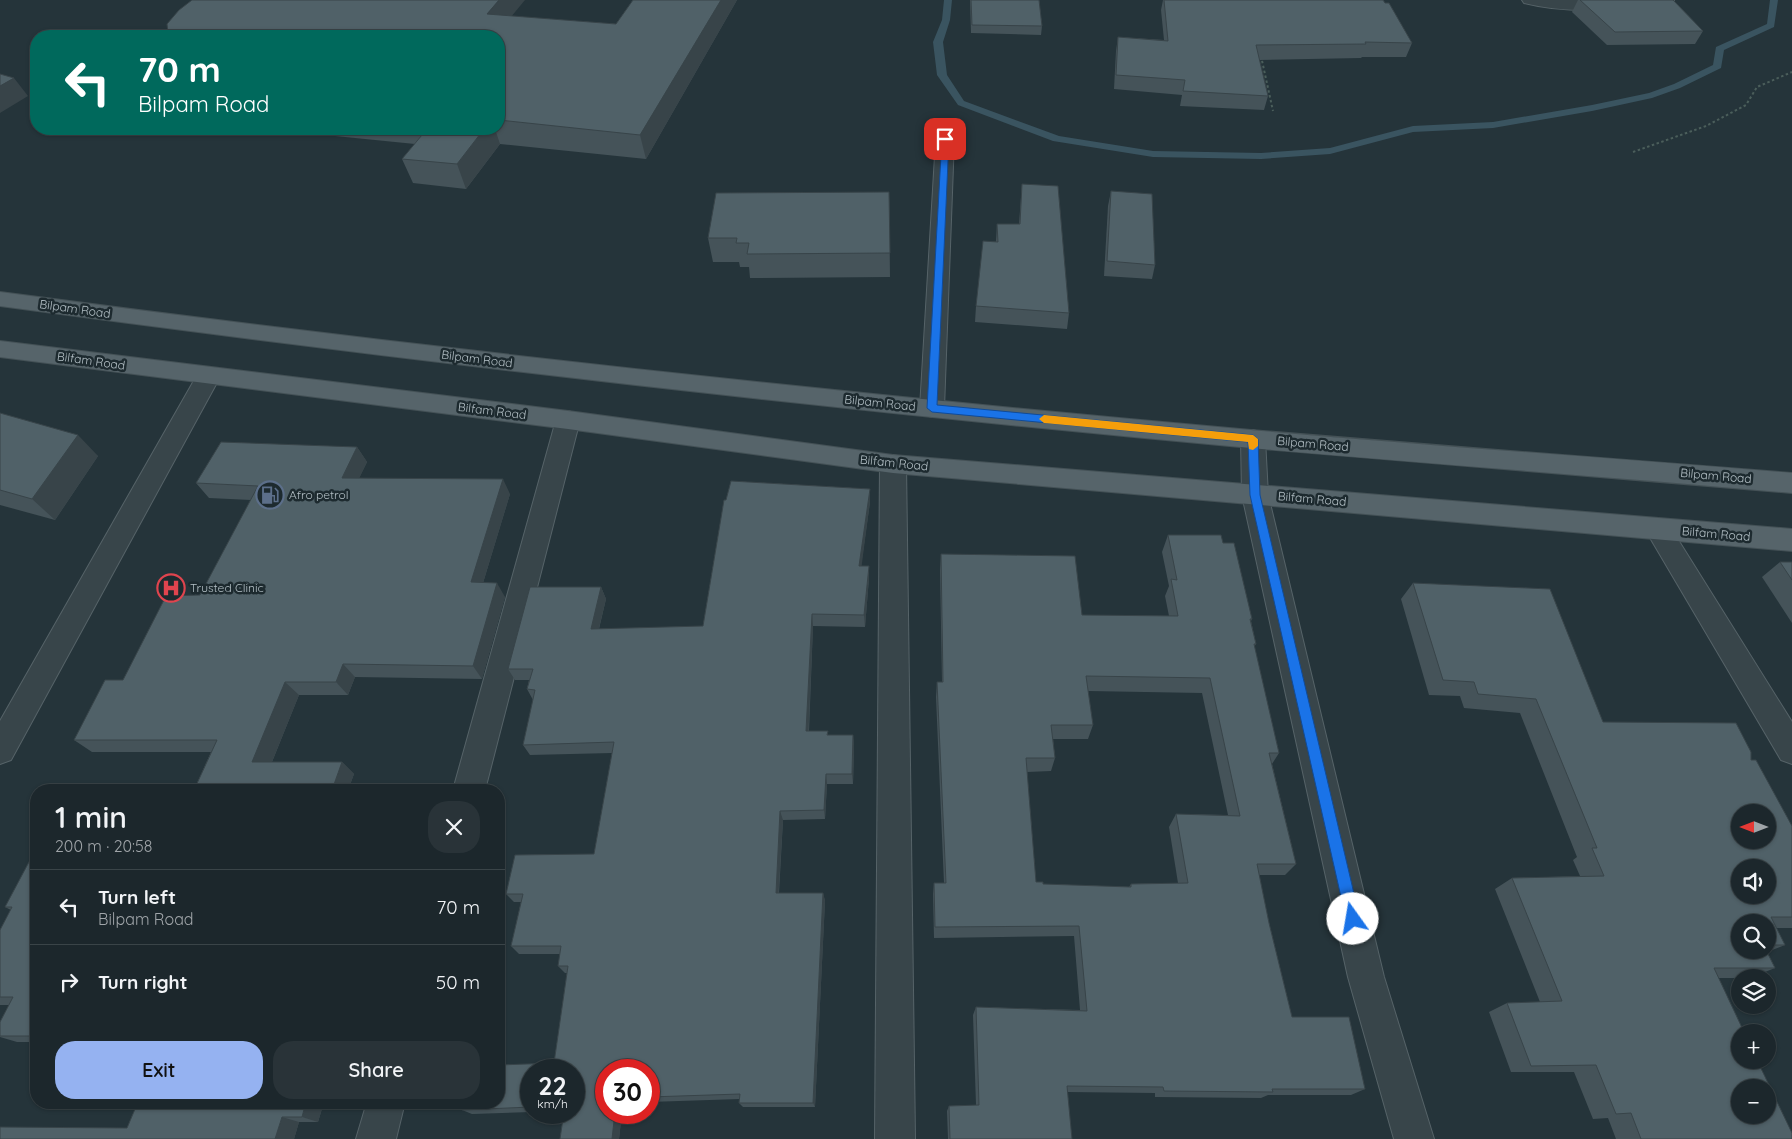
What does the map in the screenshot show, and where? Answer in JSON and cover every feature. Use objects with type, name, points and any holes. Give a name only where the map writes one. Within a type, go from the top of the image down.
[{"type":"main road","name":"Bilpam Road","points":[[0,299],[237,331],[932,408],[1253,439],[1792,483]]},
{"type":"main road","name":"Bilfam Road","points":[[0,349],[568,420],[893,464],[1792,540]]},
{"type":"street","points":[[1530,0],[1548,4],[1600,6],[1666,0]]},
{"type":"street","points":[[932,408],[945,139]]},
{"type":"street","points":[[0,750],[208,376]]},
{"type":"street","points":[[471,784],[568,420]]},
{"type":"street","points":[[1253,439],[1255,495],[1366,977],[1414,1139]]},
{"type":"street","points":[[893,464],[895,1139]]},
{"type":"street","points":[[1658,529],[1792,750]]},
{"type":"street","points":[[376,1139],[384,1109]]},
{"type":"path","points":[[1261,56],[1273,111]]},
{"type":"path","points":[[1633,152],[1706,126],[1746,105],[1757,87],[1792,72]]},
{"type":"building","points":[[192,0],[499,0],[487,14],[616,24],[633,0],[721,0],[640,135],[505,121],[505,30],[168,30],[167,24],[179,10]]},
{"type":"building","points":[[971,0],[1039,0],[1042,26],[972,25]]},
{"type":"building","points":[[1164,0],[1383,0],[1385,3],[1389,3],[1412,43],[1365,42],[1366,44],[1256,45],[1268,96],[1183,91],[1185,80],[1116,75],[1118,37],[1168,41]]},
{"type":"building","points":[[1580,0],[1673,0],[1703,31],[1615,32]]},
{"type":"building","points":[[0,74],[14,78],[0,86]]},
{"type":"building","points":[[422,135],[479,135],[457,164],[402,159]]},
{"type":"building","points":[[1022,184],[1058,186],[1069,313],[976,306],[983,241],[998,242],[997,224],[1020,224]]},
{"type":"building","points":[[1111,191],[1152,194],[1155,265],[1107,261]]},
{"type":"building","points":[[889,192],[890,253],[747,254],[749,243],[736,243],[737,238],[708,238],[716,193]]},
{"type":"building","points":[[0,413],[78,435],[32,499],[0,490]]},
{"type":"building","points":[[221,442],[357,447],[342,478],[503,479],[471,582],[497,583],[473,666],[343,664],[336,682],[285,682],[252,762],[342,762],[334,784],[197,784],[217,740],[74,740],[105,680],[123,680],[166,596],[200,595],[258,486],[196,483]]},
{"type":"building","points":[[731,481],[870,489],[859,566],[869,566],[864,615],[812,614],[806,731],[828,731],[827,735],[853,735],[852,774],[826,774],[824,810],[780,811],[776,893],[823,893],[813,1103],[739,1103],[740,1094],[660,1097],[660,1059],[595,1059],[595,1124],[614,1124],[612,1139],[560,1139],[562,1124],[585,1124],[585,1059],[555,1059],[568,966],[558,966],[561,946],[511,946],[523,894],[506,894],[515,855],[594,854],[614,742],[523,745],[535,690],[527,689],[533,669],[508,669],[530,587],[601,587],[591,629],[703,626],[724,500],[726,500]]},
{"type":"building","points":[[1168,535],[1221,535],[1223,543],[1234,543],[1252,619],[1250,619],[1256,644],[1254,644],[1279,753],[1269,753],[1296,864],[1257,864],[1269,923],[1292,1017],[1349,1017],[1365,1089],[1272,1089],[1273,1092],[1164,1091],[1163,1087],[1067,1086],[1072,1139],[950,1139],[949,1106],[979,1105],[976,1007],[1087,1011],[1079,926],[935,927],[934,883],[946,883],[937,682],[943,682],[941,554],[1075,556],[1082,615],[1178,616],[1171,579],[1177,580]],"holes":[[[1086,676],[1210,678],[1240,816],[1176,814],[1188,883],[1131,884],[1131,887],[1043,884],[1043,882],[1036,882],[1026,758],[1055,758],[1051,725],[1093,725]]]},
{"type":"building","points":[[1780,562],[1792,562],[1792,580]]},
{"type":"building","points":[[1413,583],[1550,589],[1603,722],[1736,723],[1751,752],[1751,760],[1756,760],[1792,826],[1792,917],[1776,917],[1776,914],[1731,914],[1731,959],[1770,959],[1775,968],[1714,968],[1731,1004],[1731,1014],[1736,1014],[1740,1024],[1731,1024],[1731,1069],[1761,1069],[1766,1079],[1731,1079],[1731,1124],[1776,1124],[1776,1100],[1792,1133],[1792,1139],[1641,1139],[1631,1113],[1616,1114],[1596,1065],[1531,1066],[1507,1003],[1562,1001],[1512,878],[1604,876],[1592,848],[1597,848],[1536,699],[1478,694],[1474,682],[1443,680]]},
{"type":"building","points":[[30,860],[30,1036],[0,1036],[0,1022],[13,997],[0,997],[0,930],[12,907],[5,907]]},
{"type":"building","points":[[1776,927],[1785,945],[1776,945]]},
{"type":"building","points":[[520,1064],[520,1107],[505,1108],[505,1065]]},
{"type":"building","points":[[135,1109],[304,1109],[302,1117],[282,1117],[275,1139],[0,1139],[0,1127],[127,1128]]},
{"type":"waterway","points":[[948,0],[946,20],[938,42],[942,75],[961,103],[1057,139],[1153,154],[1261,156],[1330,151],[1413,129],[1493,125],[1592,108],[1652,95],[1677,86],[1718,66],[1719,49],[1771,25],[1774,0]]},
{"type":"slow traffic","points":[[1044,419],[1253,439],[1253,446]]},
{"type":"place","name":"Afro petrol","points":[[270,495]]},
{"type":"place","name":"Trusted Clinic","points":[[171,588]]},
{"type":"route","points":[[945,139],[932,408],[1253,439],[1255,495],[1353,919]]}]
